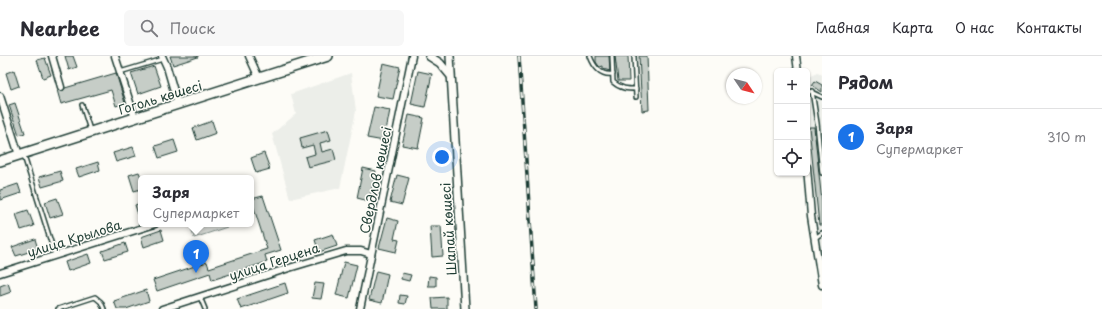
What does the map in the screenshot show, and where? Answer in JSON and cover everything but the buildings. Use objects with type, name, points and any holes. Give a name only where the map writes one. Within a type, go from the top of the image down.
[{"type":"main road","name":"Гоголь көшесі","points":[[0,162],[259,78],[303,60],[328,56]]},
{"type":"street","points":[[52,56],[61,87]]},
{"type":"street","points":[[115,56],[135,118]]},
{"type":"street","points":[[249,56],[259,78]]},
{"type":"street","name":"Свердлов көшесі","points":[[360,309],[412,56]]},
{"type":"street","points":[[429,56],[440,63],[450,75]]},
{"type":"street","name":"Шапай көшесі","points":[[450,56],[465,309]]},
{"type":"street","points":[[796,56],[798,68]]},
{"type":"street","points":[[162,57],[167,67],[178,105]]},
{"type":"street","points":[[0,96],[21,155]]},
{"type":"street","points":[[808,176],[811,216],[814,238],[820,262],[822,285]]},
{"type":"street","name":"улица Крылова","points":[[0,273],[146,227]]},
{"type":"street","name":"улица Герцена","points":[[162,309],[346,251],[361,251],[371,254]]},
{"type":"lane","points":[[590,56],[593,64],[602,73],[609,75],[613,74]]},
{"type":"lane","points":[[612,56],[614,82],[618,86],[625,89],[636,89]]},
{"type":"lane","points":[[634,56],[636,97]]},
{"type":"lane","points":[[120,72],[162,57]]},
{"type":"lane","points":[[812,91],[822,97]]},
{"type":"lane","points":[[812,91],[820,143],[822,173]]},
{"type":"lane","points":[[82,105],[90,132]]},
{"type":"lane","points":[[817,123],[822,122]]},
{"type":"lane","points":[[21,155],[55,256]]},
{"type":"lane","points":[[814,238],[822,233]]},
{"type":"lane","points":[[58,309],[95,297],[101,302],[104,309]]},
{"type":"lane","points":[[200,297],[205,309]]},
{"type":"shaded area","points":[[818,72],[822,75],[822,252],[820,251],[810,146],[810,76]]},
{"type":"shaded area","points":[[351,73],[356,111],[340,188],[290,199],[272,134],[296,114],[291,94]]},
{"type":"shaded area","points":[[191,227],[227,227],[194,238]]},
{"type":"railway","points":[[519,56],[536,309]]},
{"type":"place","name":"Заря","points":[[196,273]]}]
